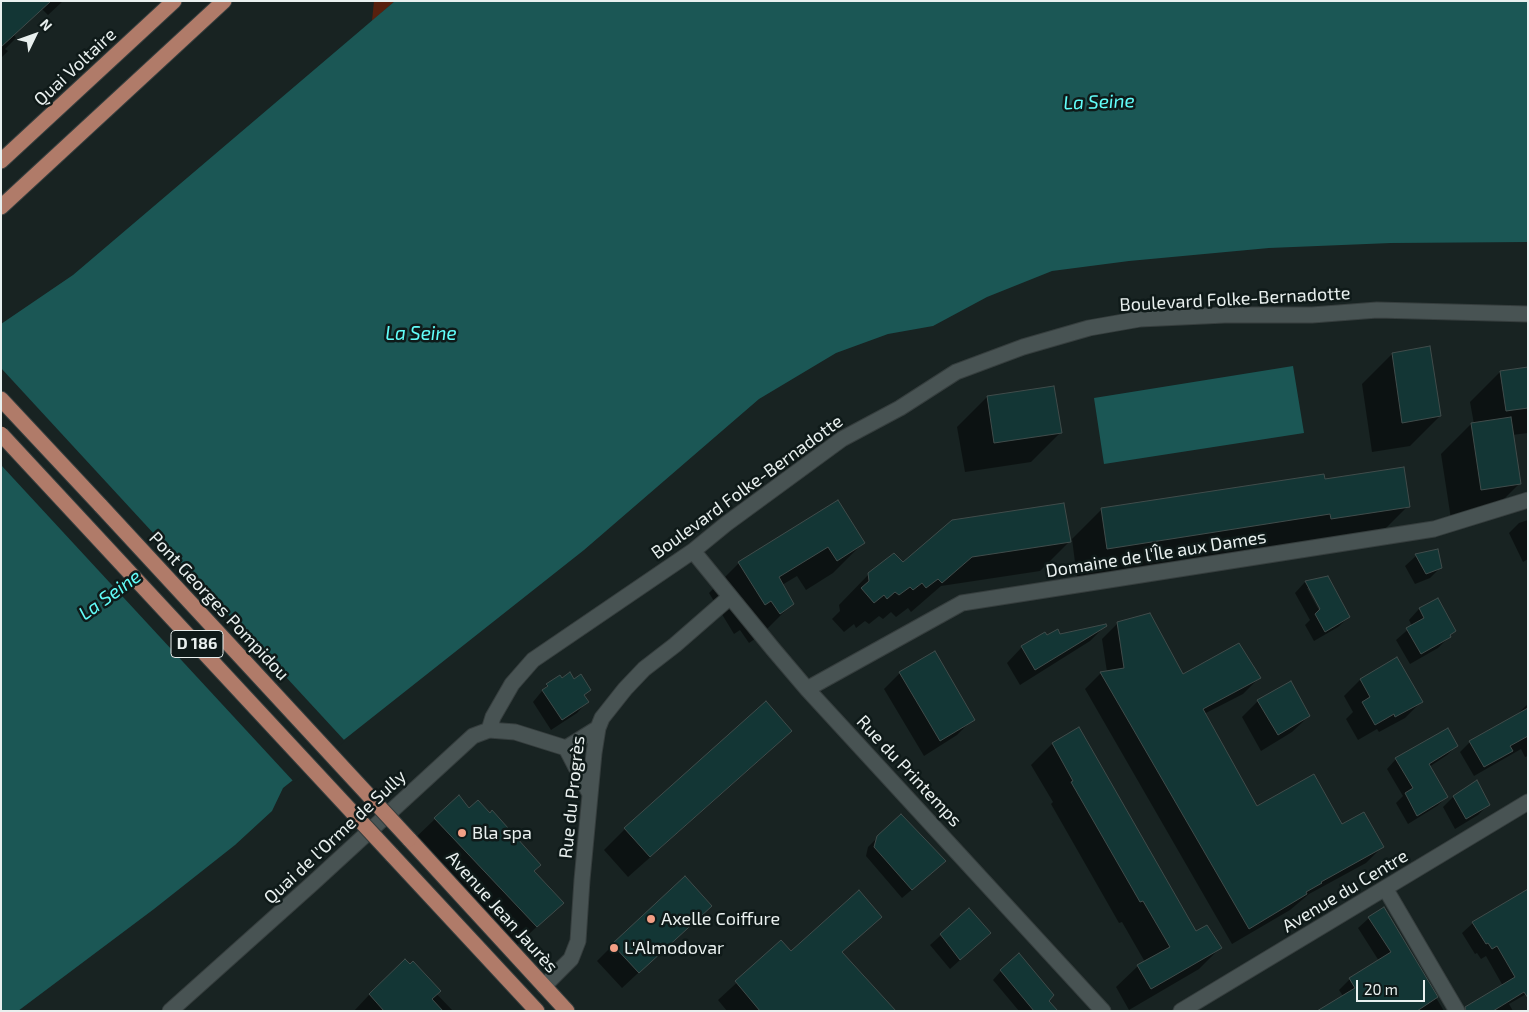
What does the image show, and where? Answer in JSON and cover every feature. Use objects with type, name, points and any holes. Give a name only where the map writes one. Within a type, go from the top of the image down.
[{"type":"main road","name":"Quai Voltaire","points":[[1,160],[174,1]]},
{"type":"main road","points":[[1,207],[224,1]]},
{"type":"main road","name":"Pont Georges Pompidou","points":[[1,399],[409,839]]},
{"type":"main road","name":"D 186","points":[[1,434],[537,1011]]},
{"type":"main road","name":"Avenue Jean Jaurès","points":[[409,839],[567,1011]]},
{"type":"street","name":"Boulevard Folke-Bernadotte","points":[[489,730],[493,717],[512,684],[533,660],[692,551],[842,439],[900,408],[956,372],[1023,347],[1089,328],[1140,319],[1225,315],[1312,315],[1377,310],[1528,314]]},
{"type":"street","name":"Domaine de l'Île aux Dames","points":[[807,688],[962,603],[1434,529],[1528,500]]},
{"type":"street","name":"Rue du Printemps","points":[[692,551],[772,649],[1103,1011]]},
{"type":"street","name":"Rue du Progrès","points":[[544,986],[571,959],[578,941],[594,753],[598,728],[602,718],[625,688],[644,669],[682,640],[730,597]]},
{"type":"street","points":[[566,748],[598,728]]},
{"type":"street","points":[[489,730],[515,732],[566,748],[590,794]]},
{"type":"street","name":"Quai de l'Orme de Sully","points":[[170,1011],[313,883],[458,748],[473,736],[489,730]]},
{"type":"street","name":"Avenue du Centre","points":[[1181,1011],[1528,802]]},
{"type":"street","points":[[1385,888],[1457,1011]]},
{"type":"shaded area","points":[[374,1],[395,1],[372,21]]},
{"type":"water","name":"La Seine","points":[[395,1],[1528,1],[1528,242],[1391,243],[1269,248],[1129,261],[1052,271],[987,297],[933,326],[888,334],[836,353],[759,399],[584,550],[283,788],[272,811],[235,845],[154,909],[18,1011],[1,1011],[1,324],[73,275]]},
{"type":"water","points":[[1293,366],[1304,433],[1104,464],[1094,398]]},
{"type":"pier","points":[[1,368],[345,741],[294,782],[1,465]]},
{"type":"building","points":[[1,1],[51,1],[1,47]]},
{"type":"building","points":[[1430,346],[1441,416],[1402,423],[1392,353]]},
{"type":"building","points":[[1528,367],[1528,408],[1506,411],[1500,371]]},
{"type":"building","points":[[1054,386],[1062,433],[994,443],[987,396]]},
{"type":"building","points":[[1511,417],[1521,484],[1481,490],[1471,423]]},
{"type":"building","points":[[1404,467],[1410,507],[1331,519],[1330,514],[1107,549],[1101,508],[1324,474],[1325,479]]},
{"type":"building","points":[[838,500],[865,543],[837,561],[828,547],[779,577],[794,604],[780,614],[771,601],[765,605],[738,562]]},
{"type":"building","points":[[1064,503],[1071,542],[972,557],[942,583],[938,579],[926,588],[922,583],[913,590],[910,587],[899,595],[895,592],[887,599],[884,595],[874,603],[861,588],[869,581],[868,573],[894,553],[903,562],[952,520]]},
{"type":"building","points":[[1438,549],[1442,568],[1426,574],[1415,554]]},
{"type":"building","points":[[1328,576],[1350,617],[1325,632],[1315,614],[1320,609],[1305,581]]},
{"type":"building","points":[[1438,598],[1456,631],[1450,635],[1451,637],[1421,654],[1406,628],[1424,618],[1419,608]]},
{"type":"building","points":[[1150,613],[1183,674],[1239,643],[1261,678],[1203,709],[1257,806],[1314,774],[1342,824],[1364,812],[1384,847],[1321,882],[1306,892],[1307,894],[1249,929],[1100,672],[1124,668],[1117,622]]},
{"type":"building","points":[[1106,624],[1107,626],[1035,670],[1021,646],[1045,632],[1047,635],[1058,629],[1060,634]]},
{"type":"building","points":[[935,651],[975,720],[940,741],[899,672]]},
{"type":"building","points":[[1397,657],[1423,702],[1395,717],[1394,714],[1375,725],[1362,702],[1370,697],[1360,679]]},
{"type":"building","points":[[570,672],[574,679],[581,674],[591,690],[584,695],[589,702],[562,720],[542,690],[548,686],[546,684],[560,675],[562,678]]},
{"type":"building","points":[[1291,681],[1310,716],[1278,735],[1257,700]]},
{"type":"building","points":[[766,701],[792,731],[650,857],[624,828]]},
{"type":"building","points":[[1528,708],[1528,736],[1510,746],[1513,751],[1484,767],[1469,741]]},
{"type":"building","points":[[1079,727],[1196,931],[1207,925],[1222,948],[1151,989],[1137,965],[1170,947],[1143,901],[1140,902],[1071,782],[1073,781],[1052,743]]},
{"type":"building","points":[[1448,728],[1458,746],[1429,764],[1448,797],[1417,816],[1405,793],[1413,788],[1395,758]]},
{"type":"building","points":[[1477,780],[1490,805],[1466,819],[1453,796]]},
{"type":"building","points":[[459,795],[469,808],[478,800],[490,813],[492,810],[541,865],[534,871],[564,903],[537,927],[434,818]]},
{"type":"building","points":[[901,814],[946,861],[912,890],[874,847],[877,836]]},
{"type":"building","points":[[685,876],[712,906],[639,973],[612,944]]},
{"type":"building","points":[[1528,889],[1528,998],[1524,992],[1493,1011],[1466,1011],[1465,1007],[1515,977],[1497,946],[1492,949],[1488,943],[1486,944],[1472,922]]},
{"type":"building","points":[[859,890],[882,917],[842,952],[896,1011],[760,1011],[735,981],[781,940],[791,951]]},
{"type":"building","points":[[1384,907],[1438,997],[1417,1011],[1317,1011],[1355,988],[1349,978],[1391,952],[1368,917]]},
{"type":"building","points":[[969,908],[991,933],[960,960],[940,934]]},
{"type":"building","points":[[1019,953],[1054,995],[1049,1001],[1058,1011],[1034,1011],[1000,970]]},
{"type":"building","points":[[405,959],[410,964],[413,961],[441,991],[432,999],[443,1011],[384,1011],[369,994]]},
{"type":"place","name":"Bla spa","points":[[462,833]]},
{"type":"place","name":"Axelle Coiffure","points":[[651,919]]},
{"type":"place","name":"L'Almodovar","points":[[614,948]]}]
